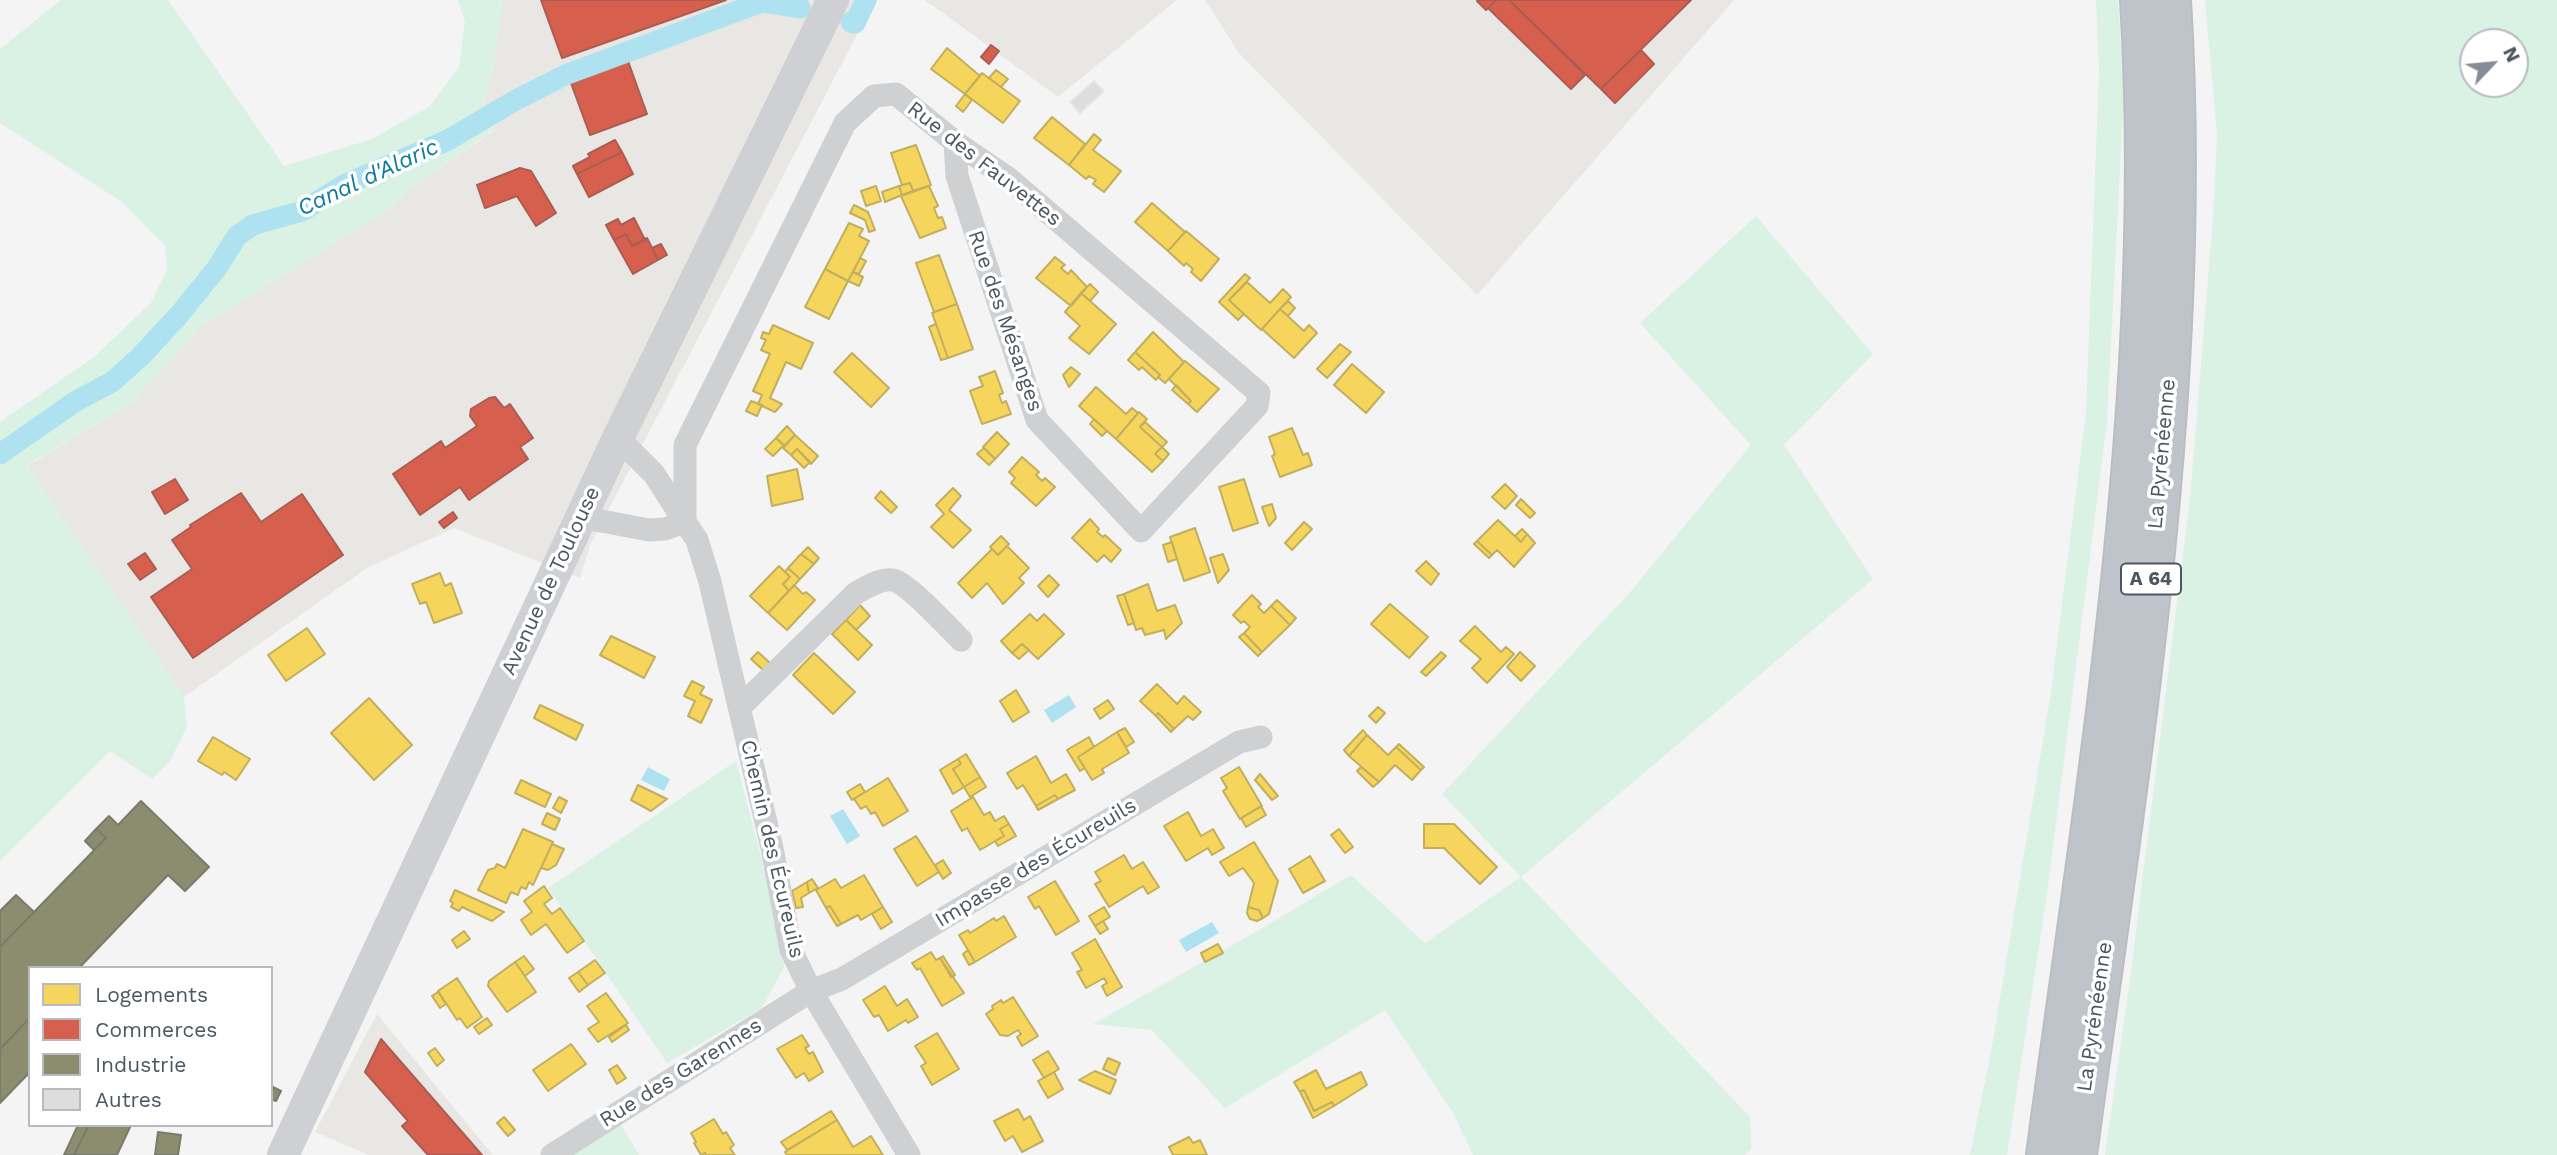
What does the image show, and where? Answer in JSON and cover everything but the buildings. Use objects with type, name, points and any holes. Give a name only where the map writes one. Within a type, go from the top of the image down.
[{"type":"highway","name":"La Pyrénéenne","points":[[2046,1155],[2111,662],[2141,336],[2145,203],[2140,0]]},
{"type":"highway","name":"La Pyrénéenne","points":[[2077,1155],[2142,663],[2159,506],[2174,261],[2171,0]]},
{"type":"main road","name":"Avenue de Toulouse","points":[[283,1155],[580,517],[831,6]]},
{"type":"street","name":"Rue des Fauvettes","points":[[685,522],[685,446],[845,123],[874,96],[896,94],[956,142],[1008,178],[1259,393]]},
{"type":"street","name":"Rue des Mésanges","points":[[956,142],[957,176],[1037,420],[1141,531],[1257,407],[1259,393]]},
{"type":"street","name":"Chemin des Écureuils","points":[[618,438],[654,474],[697,540],[710,582],[740,707],[772,848],[791,950],[811,991],[909,1155]]},
{"type":"street","points":[[580,517],[649,530],[665,529],[685,522]]},
{"type":"street","points":[[740,707],[856,593],[875,583],[892,580],[906,587],[961,640]]},
{"type":"street","name":"Impasse des Écureuils","points":[[811,991],[842,979],[1239,741],[1261,737]]},
{"type":"street","name":"Rue des Garennes","points":[[552,1155],[811,991]]},
{"type":"shaded area","points":[[502,0],[875,0],[590,545],[580,578],[454,528],[367,568],[184,697],[27,466],[131,403],[202,326],[392,207],[417,183],[495,130],[482,107],[494,63]]},
{"type":"shaded area","points":[[925,0],[1177,0],[1058,97]]},
{"type":"shaded area","points":[[1205,0],[1734,0],[1477,295],[1239,53]]},
{"type":"shaded area","points":[[377,1014],[493,1155],[369,1155],[315,1132]]},
{"type":"green space","points":[[61,0],[168,0],[284,166],[372,139],[430,106],[459,67],[465,22],[458,0],[502,0],[494,63],[482,106],[495,129],[417,183],[392,207],[202,326],[131,403],[27,465],[184,697],[187,727],[170,761],[152,779],[110,751],[0,861],[0,422],[94,357],[151,303],[167,270],[165,246],[122,202],[0,123],[0,49]]},
{"type":"green space","points":[[2096,0],[2118,0],[2124,91],[2107,422],[2047,894],[2007,1155],[1970,1155],[1991,1052],[2051,692],[2086,412],[2099,71]]},
{"type":"green space","points":[[2205,0],[2557,0],[2557,1155],[2105,1155],[2130,979],[2190,498],[2213,218],[2217,136]]},
{"type":"green space","points":[[1756,216],[1873,354],[1784,445],[1873,579],[1521,877],[1442,794],[1631,591],[1751,445],[1640,323]]},
{"type":"green space","points":[[736,761],[781,934],[784,967],[762,1008],[667,1063],[548,888]]},
{"type":"green space","points":[[1351,875],[1425,943],[1521,877],[1750,1117],[1751,1149],[1744,1155],[1473,1155],[1453,1113],[1385,1010],[1225,1108],[1152,1030],[1093,1024]]},
{"type":"green space","points":[[620,1123],[639,1155],[569,1155]]},
{"type":"water","points":[[1069,695],[1076,707],[1052,723],[1044,710]]},
{"type":"water","points":[[648,767],[670,779],[664,791],[641,780]]},
{"type":"water","points":[[843,809],[860,836],[847,844],[830,816]]},
{"type":"water","points":[[1212,922],[1219,933],[1186,952],[1179,940]]},
{"type":"waterway","name":"Canal d'Alaric","points":[[851,22],[855,23],[866,0]]},
{"type":"waterway","name":"Canal d'Alaric","points":[[0,454],[76,401],[112,382],[140,357],[217,268],[237,236],[253,225],[302,211],[346,184],[448,140],[565,75],[762,2],[800,8]]}]
